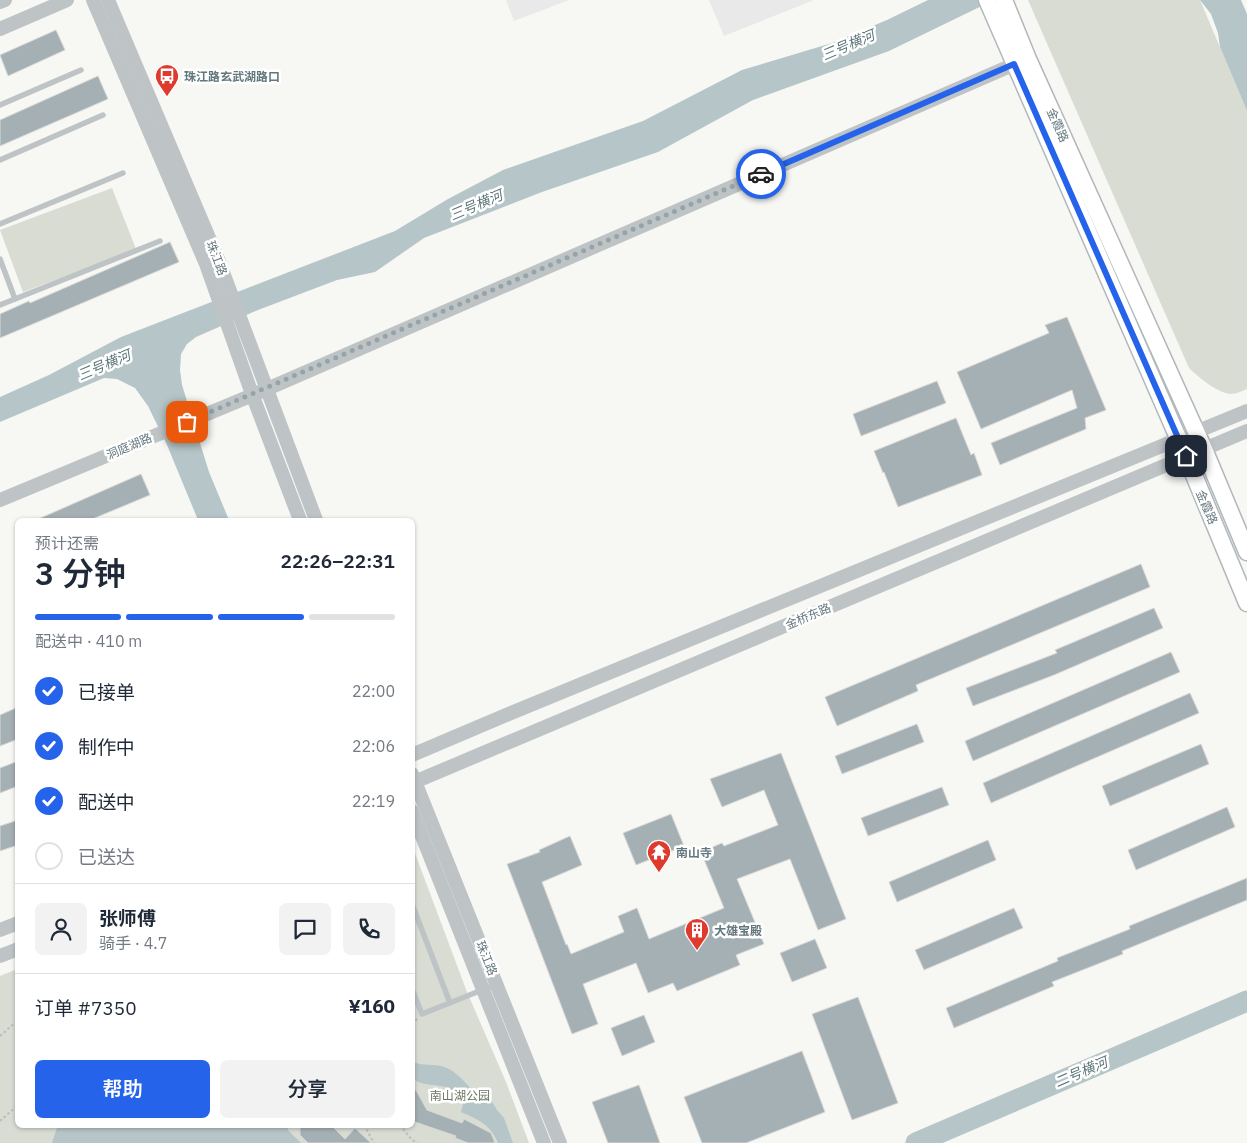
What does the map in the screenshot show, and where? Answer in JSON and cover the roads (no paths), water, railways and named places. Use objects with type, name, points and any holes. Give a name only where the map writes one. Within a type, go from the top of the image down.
[{"type":"main road","name":"金霞路","points":[[987,0],[1001,8],[1021,62],[1247,603]]},
{"type":"main road","name":"金霞路","points":[[1021,62],[1197,433],[1247,552]]},
{"type":"street","points":[[0,2],[4,0]]},
{"type":"street","points":[[0,29],[67,0]]},
{"type":"street","name":"珠江路","points":[[92,0],[220,285],[243,326],[315,518]]},
{"type":"street","name":"珠江路","points":[[108,0],[218,259],[220,285],[229,331],[299,518]]},
{"type":"street","name":"洞庭湖路","points":[[0,500],[267,388],[1021,62]]},
{"type":"street","name":"金桥东路","points":[[415,754],[1247,411]]},
{"type":"street","name":"金桥东路","points":[[415,779],[1247,431]]},
{"type":"street","name":"珠江路","points":[[415,781],[560,1143]]},
{"type":"street","name":"珠江路","points":[[415,819],[544,1143]]},
{"type":"street","points":[[0,930],[15,923]]},
{"type":"street","points":[[0,956],[15,950]]},
{"type":"lane","points":[[0,105],[81,70]]},
{"type":"lane","points":[[0,160],[102,115]]},
{"type":"lane","points":[[0,224],[123,173]]},
{"type":"lane","points":[[0,305],[160,241]]},
{"type":"lane","points":[[0,259],[15,299]]},
{"type":"lane","points":[[415,912],[450,1003]]},
{"type":"lane","points":[[415,996],[422,1014],[497,984]]},
{"type":"water","name":"三号横河","points":[[928,0],[994,0],[889,51],[753,100],[658,152],[542,192],[424,238],[375,272],[337,280],[258,310],[196,337],[187,344],[181,354],[180,370],[182,385],[209,472],[228,518],[197,518],[167,445],[148,406],[135,388],[117,379],[104,378],[0,422],[0,397],[49,375],[121,337],[395,231],[448,199],[503,170],[643,121],[742,70],[832,43]]},
{"type":"water","points":[[1200,0],[1241,0],[1247,14],[1247,111],[1220,47],[1218,33],[1211,14]]},
{"type":"water","points":[[415,1062],[450,1069],[483,1101],[491,1100],[504,1118],[513,1143],[498,1143],[488,1127],[479,1120],[461,1112],[463,1104],[453,1090],[447,1087],[415,1080]]},
{"type":"water","points":[[57,1128],[288,1128],[301,1143],[52,1143]]},
{"type":"waterway","name":"二号横河","points":[[916,1143],[1247,1001]]},
{"type":"place","name":"珠江路玄武湖路口","points":[[167,97]]},
{"type":"place","name":"南山寺","points":[[659,873]]},
{"type":"place","name":"大雄宝殿","points":[[697,951]]},
{"type":"park label","name":"南山湖公园","points":[[460,1095]]}]
